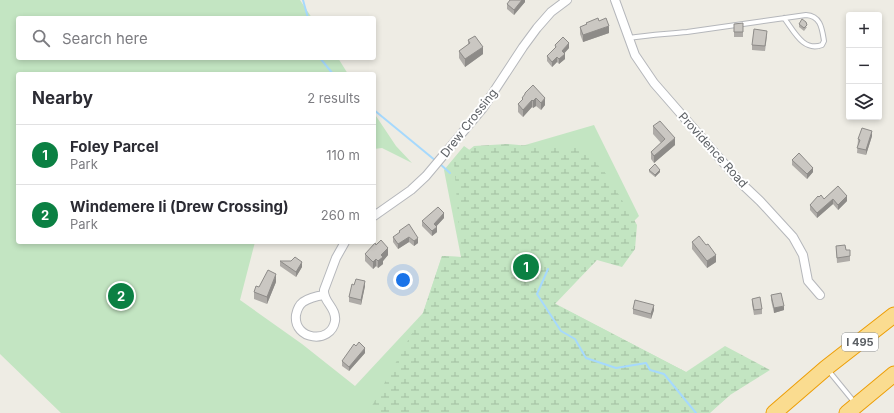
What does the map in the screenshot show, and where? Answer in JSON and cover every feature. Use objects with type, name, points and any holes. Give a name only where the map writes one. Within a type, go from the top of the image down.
[{"type":"highway","name":"I 495","points":[[774,413],[826,368],[894,315]]},
{"type":"highway","points":[[852,409],[894,374]]},
{"type":"street","name":"Drew Crossing","points":[[376,215],[411,190],[426,176],[483,108],[537,28],[551,12],[567,0]]},
{"type":"street","name":"Providence Road","points":[[614,0],[634,55],[654,83],[742,184],[793,237],[803,255],[808,281],[820,294]]},
{"type":"street","points":[[324,294],[303,302],[298,308],[296,314],[296,321],[300,330],[315,338],[330,332],[335,322],[333,308],[324,294],[326,283],[336,258],[344,244]]},
{"type":"lane","points":[[628,39],[784,18],[806,16],[815,17],[821,25],[824,42],[822,45],[813,46],[803,42],[798,38],[784,18]]},
{"type":"lane","points":[[826,368],[852,409]]},
{"type":"green space","points":[[0,0],[300,0],[311,16],[16,16],[16,60],[339,60],[347,72],[16,72],[16,244],[254,244],[240,300],[302,344],[355,386],[423,313],[442,256],[461,257],[444,170],[464,146],[481,158],[594,125],[639,216],[554,303],[730,395],[709,413],[61,413],[0,354]]},
{"type":"green space","points":[[376,116],[396,146],[412,163],[382,148],[376,149]]},
{"type":"green space","points":[[507,144],[552,148],[581,146],[607,175],[637,225],[635,249],[622,267],[597,260],[555,304],[686,372],[725,346],[770,370],[730,395],[710,413],[368,413],[423,313],[442,256],[461,257],[454,162],[474,146]]},
{"type":"building","points":[[510,0],[522,0],[514,10],[507,4]]},
{"type":"building","points":[[598,18],[599,21],[606,18],[609,26],[583,35],[580,27]]},
{"type":"building","points":[[802,19],[807,25],[804,28],[799,24]]},
{"type":"building","points":[[743,23],[743,32],[734,32],[734,24]]},
{"type":"building","points":[[754,29],[767,31],[765,46],[752,45]]},
{"type":"building","points":[[475,36],[483,47],[465,59],[459,51],[470,43],[468,40]]},
{"type":"building","points":[[563,37],[569,43],[562,51],[565,54],[559,59],[557,57],[552,62],[547,56]]},
{"type":"building","points":[[533,85],[545,98],[541,103],[536,98],[533,101],[532,100],[523,110],[518,104],[523,99],[522,98],[525,93]]},
{"type":"building","points":[[660,121],[675,138],[654,156],[651,152],[665,139],[653,126]]},
{"type":"building","points":[[862,128],[872,131],[866,150],[857,148],[860,140],[858,139]]},
{"type":"building","points":[[799,153],[813,168],[807,174],[792,160]]},
{"type":"building","points":[[655,164],[660,170],[655,175],[649,170]]},
{"type":"building","points":[[838,186],[847,196],[838,205],[833,199],[817,213],[810,205],[818,196],[819,197],[821,195],[824,199]]},
{"type":"building","points":[[438,207],[444,213],[434,224],[437,227],[432,231],[422,221]]},
{"type":"building","points":[[409,224],[418,238],[414,241],[409,237],[398,244],[393,237]]},
{"type":"building","points":[[699,236],[706,245],[708,244],[716,255],[707,261],[692,242]]},
{"type":"building","points":[[381,240],[388,248],[381,255],[383,257],[378,261],[376,259],[373,262],[365,254],[374,244],[376,245]]},
{"type":"building","points":[[845,245],[846,250],[850,250],[850,256],[837,258],[836,246]]},
{"type":"building","points":[[295,257],[302,262],[296,272],[280,261],[291,261]]},
{"type":"building","points":[[268,270],[276,274],[267,297],[254,292],[256,286],[259,287]]},
{"type":"building","points":[[356,279],[365,281],[361,300],[349,297],[352,284],[354,285]]},
{"type":"building","points":[[781,293],[784,306],[774,308],[771,295]]},
{"type":"building","points":[[760,297],[762,309],[754,310],[752,299]]},
{"type":"building","points":[[635,300],[654,305],[651,314],[633,309]]},
{"type":"building","points":[[359,342],[365,348],[349,367],[342,361],[354,344],[356,346]]},
{"type":"waterway","points":[[303,0],[307,16]]},
{"type":"waterway","points":[[322,60],[331,72]]},
{"type":"waterway","points":[[376,112],[436,161]]},
{"type":"waterway","points":[[439,163],[450,173]]},
{"type":"waterway","points":[[548,269],[537,294],[561,331],[575,339],[586,358],[616,368],[646,363],[650,370],[664,374],[696,413]]},
{"type":"place","name":"Foley Parcel","points":[[526,267]]},
{"type":"place","name":"Windemere Ii (Drew Crossing)","points":[[121,296]]}]
